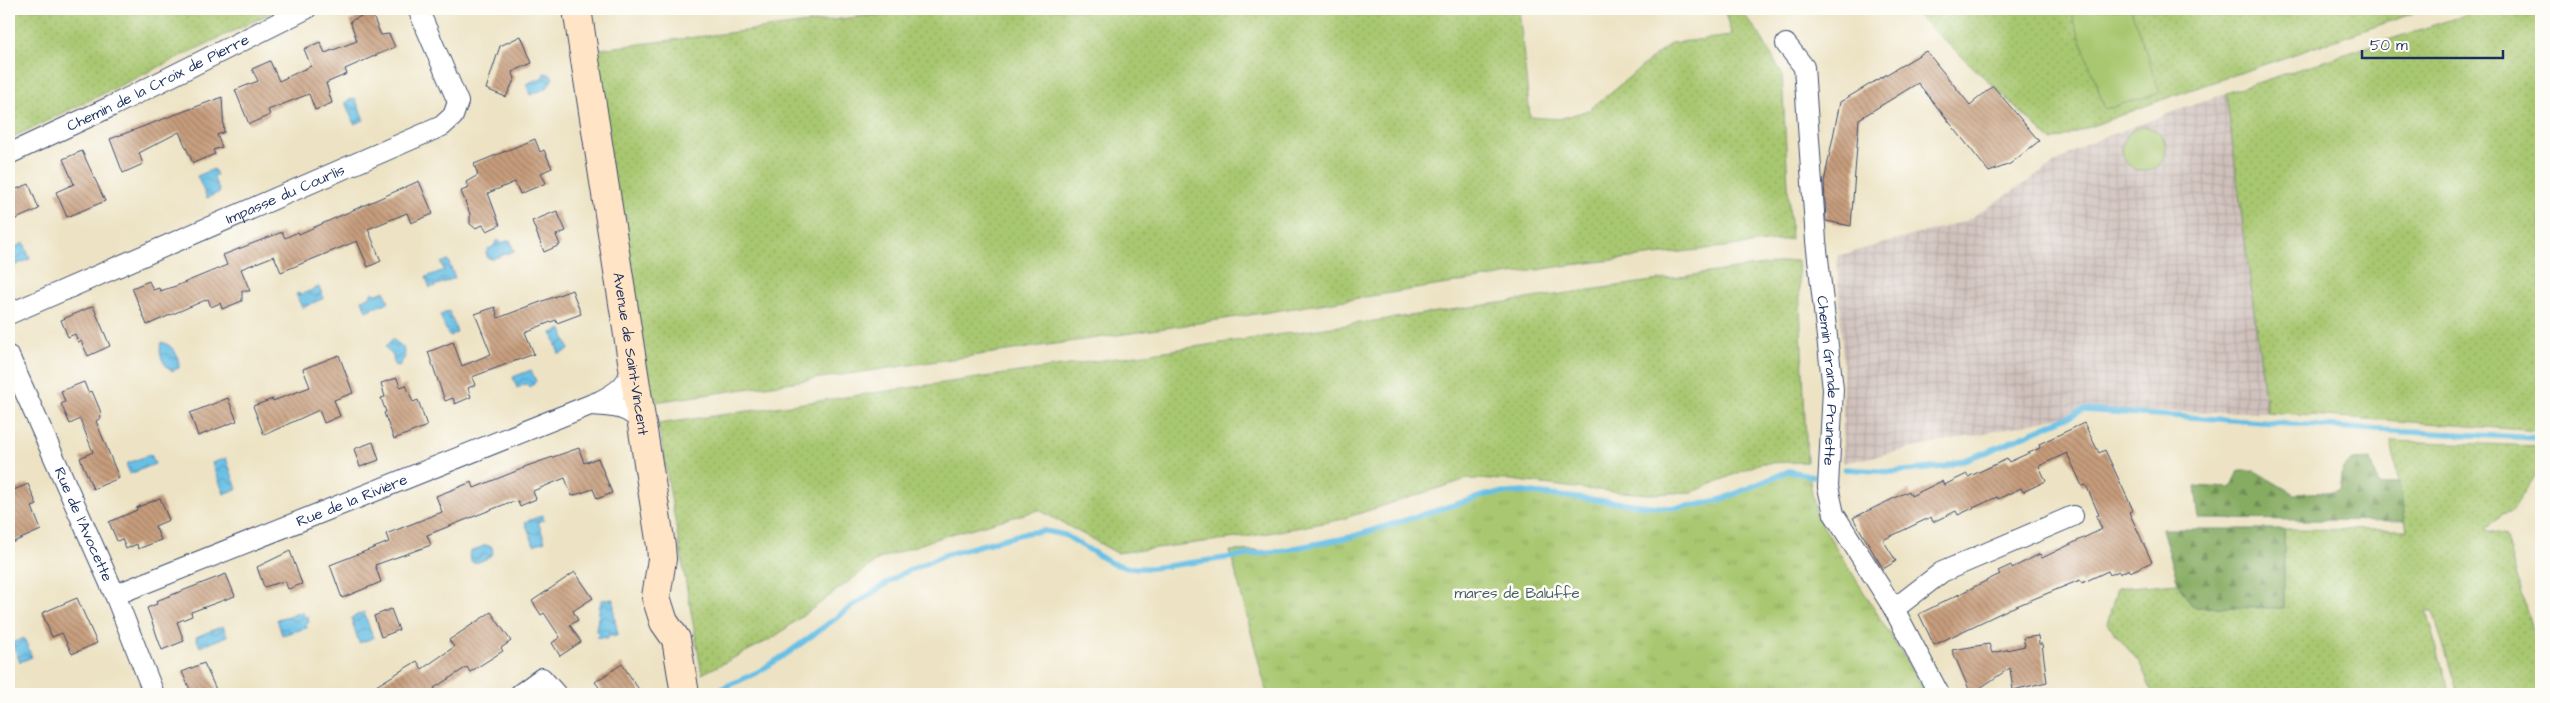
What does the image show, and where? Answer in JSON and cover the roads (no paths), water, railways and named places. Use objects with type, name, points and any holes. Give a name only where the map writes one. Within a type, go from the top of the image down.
[{"type":"street","name":"Chemin de la Croix de Pierre","points":[[9,154],[112,106],[306,9]]},
{"type":"street","name":"Impasse du Courlis","points":[[9,314],[442,126],[453,116],[458,102],[418,9]]},
{"type":"street","name":"Avenue de Saint-Vincent","points":[[577,9],[661,546],[662,559],[656,597],[664,622],[676,639],[685,694]]},
{"type":"street","name":"Chemin Grande Prunette","points":[[1786,44],[1804,67],[1816,240],[1833,389],[1828,487],[1834,514],[1894,609],[1939,694]]},
{"type":"street","name":"Rue de l'Avocette","points":[[9,356],[115,595],[154,694]]},
{"type":"street","name":"Rue de la Rivière","points":[[115,595],[613,394],[625,385],[631,372],[632,358]]},
{"type":"street","name":"Rue de la Rivière","points":[[589,405],[625,409],[637,416],[642,425]]},
{"type":"street","points":[[1894,609],[1942,572],[2073,516]]},
{"type":"street","points":[[520,694],[542,678],[556,694]]},
{"type":"water","points":[[544,73],[551,75],[553,78],[547,88],[530,95],[526,84],[543,77]]},
{"type":"water","points":[[355,98],[364,120],[354,124],[345,102]]},
{"type":"water","points":[[214,169],[217,175],[213,176],[220,192],[207,198],[197,176]]},
{"type":"water","points":[[497,240],[502,243],[510,240],[514,251],[492,259],[488,258],[486,253],[488,249],[493,247]]},
{"type":"water","points":[[24,243],[30,259],[9,268],[9,250]]},
{"type":"water","points":[[448,260],[455,278],[430,288],[426,277],[444,270],[441,263]]},
{"type":"water","points":[[319,287],[324,298],[302,308],[296,294],[299,293],[300,295]]},
{"type":"water","points":[[384,291],[389,302],[366,311],[362,300],[369,297],[372,292],[377,294]]},
{"type":"water","points":[[449,311],[457,332],[451,336],[448,335],[440,315]]},
{"type":"water","points":[[562,329],[569,350],[559,354],[552,333]]},
{"type":"water","points":[[392,339],[403,347],[405,357],[399,366],[394,365],[393,356],[385,347]]},
{"type":"water","points":[[162,342],[175,351],[179,368],[171,371],[166,365],[160,350]]},
{"type":"water","points":[[531,370],[536,381],[533,385],[529,387],[526,384],[517,388],[513,377]]},
{"type":"water","points":[[151,454],[155,464],[130,474],[126,464]]},
{"type":"water","points":[[226,458],[237,489],[224,494],[212,463]]},
{"type":"water","points":[[543,515],[544,520],[538,522],[545,541],[534,545],[525,522]]},
{"type":"water","points":[[486,545],[492,547],[493,553],[483,560],[472,562],[469,556],[470,552]]},
{"type":"water","points":[[614,599],[614,616],[618,634],[614,636],[610,634],[608,638],[596,637],[599,634],[596,630],[601,600]]},
{"type":"water","points":[[303,612],[304,617],[308,616],[307,628],[282,635],[277,619]]},
{"type":"water","points":[[364,612],[373,638],[359,643],[351,618]]},
{"type":"water","points":[[223,626],[227,636],[200,647],[196,637]]},
{"type":"water","points":[[24,638],[32,657],[20,662],[12,643]]},
{"type":"waterway","points":[[1845,469],[1893,472],[1943,467],[1987,452],[2084,410],[2408,432],[2541,438]]},
{"type":"waterway","points":[[721,694],[723,688],[758,672],[788,653],[851,607],[901,574],[945,555],[1025,533],[1045,531],[1065,535],[1111,563],[1129,568],[1152,568],[1285,550],[1351,537],[1489,494],[1523,492],[1668,508],[1698,505],[1723,499],[1789,471],[1813,476]]},
{"type":"park label","name":"mares de Baluffe","points":[[1517,593]]}]
